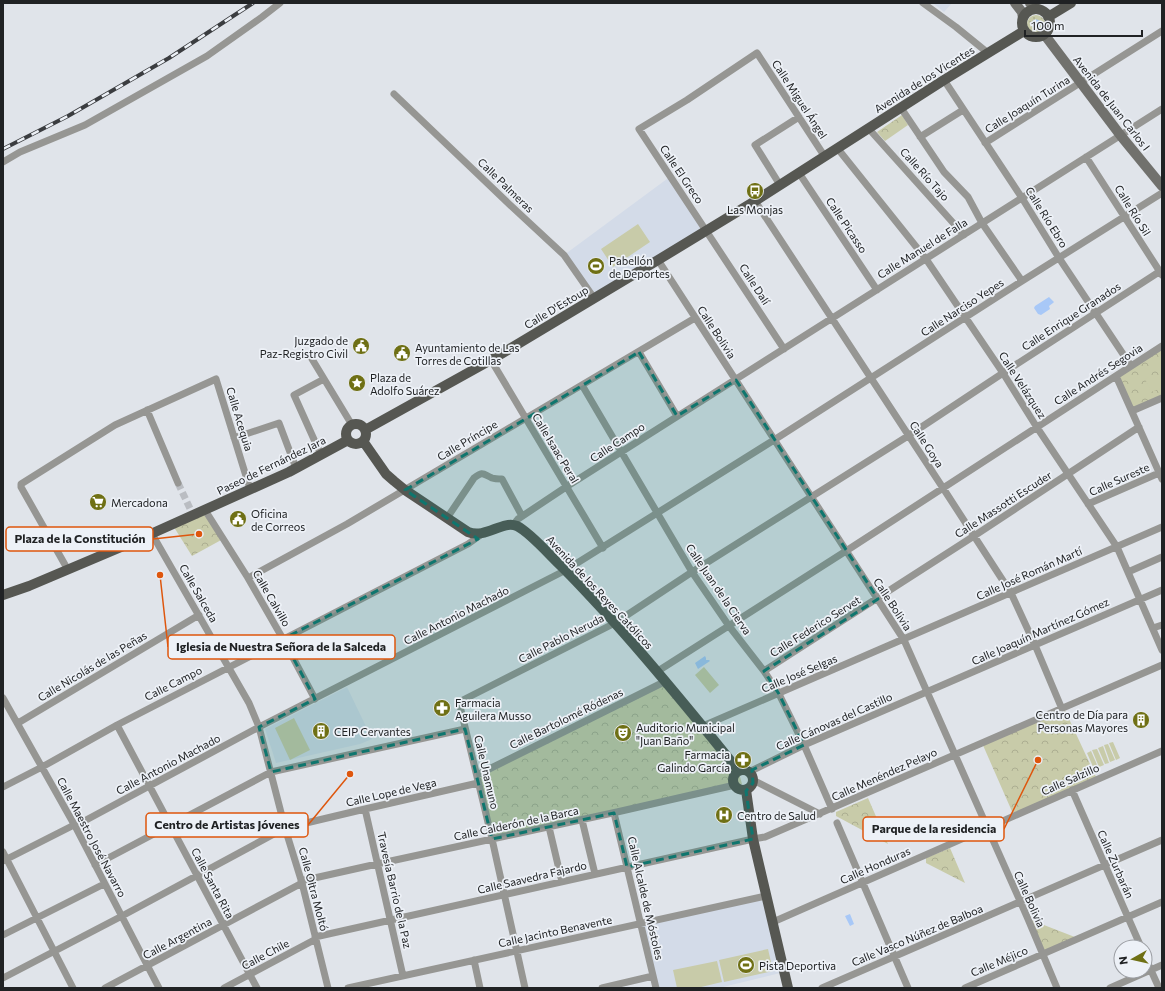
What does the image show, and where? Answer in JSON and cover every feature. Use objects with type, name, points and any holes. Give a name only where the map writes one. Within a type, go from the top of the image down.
[{"type":"main road","points":[[1048,17],[1071,3]]},
{"type":"main road","points":[[1034,6],[1044,12],[1050,23],[1044,34],[1037,37],[1029,36],[1024,32],[1022,26],[1023,18],[1034,6]]},
{"type":"main road","name":"Avenida de los Vicentes","points":[[838,149],[944,80],[1024,32]]},
{"type":"main road","name":"Calle D'Estoup","points":[[365,430],[490,360],[707,231],[838,149]]},
{"type":"main road","points":[[352,425],[361,425],[365,430],[366,436],[359,444],[350,442],[346,437],[346,430],[352,425]]},
{"type":"main road","name":"Paseo de Fernández Jara","points":[[3,595],[29,586],[152,534],[296,468],[321,456],[348,440]]},
{"type":"main road","points":[[363,441],[386,474],[405,490],[468,532],[474,534],[482,533],[504,526],[513,525]]},
{"type":"main road","name":"Avenida de los Reyes Católicos","points":[[513,525],[519,527],[527,533],[566,570],[658,671],[703,726],[747,774]]},
{"type":"main road","points":[[737,773],[747,774],[751,786],[746,790],[739,789],[735,785],[734,778],[737,773]]},
{"type":"main road","points":[[746,790],[753,839],[788,988]]},
{"type":"street","points":[[3,162],[20,152],[85,125],[201,59],[280,3]]},
{"type":"street","points":[[923,3],[988,53]]},
{"type":"street","points":[[1015,3],[1022,12],[1023,18]]},
{"type":"street","name":"Calle Joaquín Turina","points":[[985,143],[1162,31]]},
{"type":"street","name":"Avenida de Juan Carlos I","points":[[1044,34],[1121,136],[1162,186]]},
{"type":"street","name":"Calle Miguel Ángel","points":[[639,129],[687,100],[757,53],[825,157]]},
{"type":"street","name":"Calle Río Ebro","points":[[944,80],[1131,366]]},
{"type":"street","name":"Calle Palmeras","points":[[394,94],[564,255],[594,298]]},
{"type":"street","points":[[901,108],[944,172],[968,197],[982,223],[1022,281]]},
{"type":"street","name":"Calle Manuel de Falla","points":[[736,380],[831,318],[1162,109]]},
{"type":"street","points":[[920,137],[964,110]]},
{"type":"street","points":[[780,185],[755,145],[799,117]]},
{"type":"street","name":"Calle El Greco","points":[[639,129],[707,231]]},
{"type":"street","name":"Calle Río Tajo","points":[[869,129],[964,235]]},
{"type":"street","name":"Calle Velázquez","points":[[838,149],[926,259],[1117,547],[1162,650]]},
{"type":"street","name":"Calle Río Sil","points":[[1086,157],[1161,273]]},
{"type":"street","name":"Calle Picasso","points":[[800,173],[877,290]]},
{"type":"street","name":"Calle Narciso Yepes","points":[[774,440],[1162,193]]},
{"type":"street","name":"Calle Goya","points":[[755,201],[1011,593],[1062,709]]},
{"type":"street","name":"Calle Dalí","points":[[707,231],[784,349]]},
{"type":"street","name":"Calle Bolivia","points":[[658,260],[904,640],[956,755],[1057,988]]},
{"type":"street","name":"Calle Enrique Granados","points":[[812,498],[1095,313],[1161,273]]},
{"type":"street","name":"Calle Príncipe","points":[[248,578],[347,524],[695,318]]},
{"type":"street","name":"Calle Andrés Segovia","points":[[846,551],[1036,426],[1162,346]]},
{"type":"street","points":[[639,352],[677,416]]},
{"type":"street","points":[[312,359],[352,425]]},
{"type":"street","name":"Calle Isaac Peral","points":[[490,360],[603,548]]},
{"type":"street","points":[[1116,376],[1161,476]]},
{"type":"street","name":"Calle Acequia","points":[[147,410],[216,379],[250,489]]},
{"type":"street","points":[[321,456],[294,395],[324,379]]},
{"type":"street","name":"Calle Campo","points":[[513,525],[522,516],[566,487],[736,380]]},
{"type":"street","name":"Calle Juan de la Cierva","points":[[582,385],[692,572],[729,626],[779,694],[804,745],[832,809]]},
{"type":"street","points":[[1132,411],[1162,398]]},
{"type":"street","points":[[68,570],[20,486],[21,484],[115,425],[147,410],[178,483]]},
{"type":"street","points":[[234,438],[280,423],[296,468]]},
{"type":"street","name":"Calle Massotti Escuder","points":[[878,599],[1139,427]]},
{"type":"street","name":"Calle Antonio Machado","points":[[5,860],[149,787],[259,727],[566,570],[774,440]]},
{"type":"street","points":[[1155,463],[1162,460]]},
{"type":"street","points":[[447,518],[474,478],[479,474],[484,473],[492,478],[502,480],[522,516]]},
{"type":"street","name":"Calle Sureste","points":[[1088,504],[1161,476]]},
{"type":"street","name":"Calle Pablo Neruda","points":[[459,702],[615,623],[692,572],[812,498]]},
{"type":"street","name":"Calle Calvillo","points":[[205,510],[248,578],[315,699]]},
{"type":"street","name":"Calle José Román Martí","points":[[904,640],[1162,527]]},
{"type":"street","name":"Calle Campo","points":[[3,787],[117,725],[468,544],[482,533]]},
{"type":"street","name":"Calle Salceda","points":[[152,534],[229,667],[249,704],[259,727]]},
{"type":"street","points":[[658,671],[846,551]]},
{"type":"street","points":[[1128,572],[1162,557]]},
{"type":"street","name":"Calle Joaquín Martínez Gómez","points":[[928,692],[1162,590]]},
{"type":"street","name":"Calle Federico Servet","points":[[764,672],[878,599]]},
{"type":"street","name":"Calle Nicolás de las Peñas","points":[[18,723],[199,615]]},
{"type":"street","points":[[1153,628],[1162,624]]},
{"type":"street","name":"Calle José Selgas","points":[[703,726],[904,640]]},
{"type":"street","name":"Calle Menéndez Pelayo","points":[[753,839],[765,837],[832,809],[1162,665]]},
{"type":"street","name":"Calle Bartolomé Ródenas","points":[[476,775],[666,681]]},
{"type":"street","name":"Calle Cánovas del Castillo","points":[[747,774],[804,745],[928,692]]},
{"type":"street","name":"Calle Maestro José Navarro","points":[[3,698],[95,865],[159,988]]},
{"type":"street","name":"Calle Unamuno","points":[[459,702],[492,839],[525,988]]},
{"type":"street","name":"Calle Santa Rita","points":[[117,725],[257,988]]},
{"type":"street","name":"Calle Oltra Moltó","points":[[259,727],[285,828],[302,882],[328,988]]},
{"type":"street","points":[[95,865],[271,772],[465,729]]},
{"type":"street","name":"Calle Salzillo","points":[[987,828],[1162,751]]},
{"type":"street","points":[[747,774],[820,814]]},
{"type":"street","name":"Calle Lope de Vega","points":[[3,978],[55,952],[285,828],[478,783]]},
{"type":"street","name":"Calle Calderón de la Barca","points":[[302,882],[735,785]]},
{"type":"street","name":"Calle Zurbarán","points":[[1072,790],[1137,939]]},
{"type":"street","name":"Travesía Barrio de la Paz","points":[[365,809],[403,976]]},
{"type":"street","name":"Calle Alcalde de Móstoles","points":[[614,813],[656,988]]},
{"type":"street","points":[[582,820],[595,874]]},
{"type":"street","points":[[837,823],[908,988]]},
{"type":"street","points":[[549,827],[562,882]]},
{"type":"street","name":"Calle Honduras","points":[[773,922],[987,828]]},
{"type":"street","name":"Calle Saavedra Fajardo","points":[[316,938],[753,839]]},
{"type":"street","name":"Calle Vasco Núñez de Balboa","points":[[822,988],[1162,840]]},
{"type":"street","points":[[3,852],[5,860],[38,918],[73,988]]},
{"type":"street","name":"Calle Argentina","points":[[105,988],[223,926],[302,882]]},
{"type":"street","points":[[3,935],[104,884]]},
{"type":"street","name":"Calle Jacinto Benavente","points":[[348,988],[766,896]]},
{"type":"street","name":"Calle Méjico","points":[[965,988],[1162,902]]},
{"type":"street","name":"Calle Chile","points":[[224,988],[316,938]]},
{"type":"street","points":[[474,960],[480,988]]},
{"type":"street","points":[[1153,974],[1159,988]]},
{"type":"street","points":[[602,988],[653,976]]},
{"type":"street","points":[[1110,988],[1130,979]]},
{"type":"highlighted area","points":[[639,352],[677,416],[736,380],[878,599],[764,671],[779,694],[804,745],[752,770],[753,783],[746,791],[753,839],[627,867],[614,813],[492,839],[465,729],[271,772],[259,727],[315,699],[283,639],[478,539],[405,490]]},
{"type":"shaded area","points":[[933,3],[952,3],[944,12]]},
{"type":"shaded area","points":[[671,176],[707,231],[594,298],[564,255]]},
{"type":"shaded area","points":[[347,687],[372,739],[360,744],[276,763],[265,729]]},
{"type":"shaded area","points":[[766,896],[784,972],[719,988],[656,988],[641,923]]},
{"type":"green space","points":[[1036,15],[1042,18],[1045,24],[1042,30],[1036,33],[1030,30],[1027,24],[1030,18]]},
{"type":"green space","points":[[902,115],[908,125],[885,141],[877,132]]},
{"type":"green space","points":[[638,224],[650,242],[613,267],[601,249]]},
{"type":"green space","points":[[1162,346],[1162,398],[1132,411],[1116,376]]},
{"type":"green space","points":[[1157,374],[1162,384],[1162,388],[1151,392],[1145,379]]},
{"type":"green space","points":[[205,510],[223,539],[192,556],[172,524]]},
{"type":"green space","points":[[704,667],[719,685],[710,693],[695,675]]},
{"type":"green space","points":[[666,681],[739,773],[742,784],[492,839],[477,775]]},
{"type":"green space","points":[[1064,708],[1097,779],[1014,816],[982,743]]},
{"type":"green space","points":[[294,718],[310,750],[290,760],[275,728]]},
{"type":"green space","points":[[1113,742],[1120,758],[1116,760],[1109,743]]},
{"type":"green space","points":[[1108,744],[1115,760],[1110,762],[1104,745]]},
{"type":"green space","points":[[1103,746],[1109,763],[1105,764],[1098,748]]},
{"type":"green space","points":[[1097,749],[1104,765],[1099,767],[1092,750]]},
{"type":"green space","points":[[1091,751],[1098,767],[1094,769],[1087,753]]},
{"type":"green space","points":[[868,798],[888,844],[836,816],[836,812]]},
{"type":"green space","points":[[950,848],[965,883],[926,863],[926,858]]},
{"type":"green space","points":[[1031,920],[1080,939],[1042,955]]},
{"type":"green space","name":"Pista Deportiva","points":[[768,949],[773,971],[724,982],[719,960]]},
{"type":"green space","points":[[717,961],[722,982],[697,988],[677,988],[673,970]]},
{"type":"water","points":[[1036,19],[1041,24],[1036,29],[1031,24]]},
{"type":"water","points":[[1049,297],[1054,302],[1049,306],[1050,309],[1041,315],[1038,314],[1034,308],[1035,306]]},
{"type":"water","points":[[705,656],[706,660],[710,661],[698,669],[695,663]]},
{"type":"water","points":[[850,914],[854,924],[850,926],[845,916]]},
{"type":"tunnel","points":[[178,483],[193,515]]},
{"type":"railway","points":[[3,149],[68,116],[169,58],[253,3]]},
{"type":"place","name":"Las Monjas","points":[[755,191]]},
{"type":"place","name":"Pabellón de Deportes","points":[[596,266]]},
{"type":"place","name":"Juzgado de Paz-Registro Civil","points":[[361,346]]},
{"type":"place","name":"Ayuntamiento de Las Torres de Cotillas","points":[[402,353]]},
{"type":"place","name":"Plaza de Adolfo Suárez","points":[[357,383]]},
{"type":"place","name":"Mercadona","points":[[98,502]]},
{"type":"place","name":"Oficina de Correos","points":[[238,519]]},
{"type":"place","name":"Plaza de la Constitución","points":[[199,534]]},
{"type":"place","name":"Iglesia de Nuestra Señora de la Salceda","points":[[160,575]]},
{"type":"place","name":"Farmacia Aguilera Musso","points":[[442,708]]},
{"type":"place","name":"Centro de Día para Personas Mayores","points":[[1141,720]]},
{"type":"place","name":"CEIP Cervantes","points":[[321,731]]},
{"type":"place","name":"Auditorio Municipal \"Juan Baño\"","points":[[623,733]]},
{"type":"place","name":"Farmacia Galindo García","points":[[743,760]]},
{"type":"place","name":"Parque de la residencia","points":[[1038,760]]},
{"type":"place","name":"Centro de Artistas Jóvenes","points":[[350,774]]},
{"type":"place","name":"Centro de Salud","points":[[724,815]]},
{"type":"place","name":"Pista Deportiva","points":[[746,965]]}]
